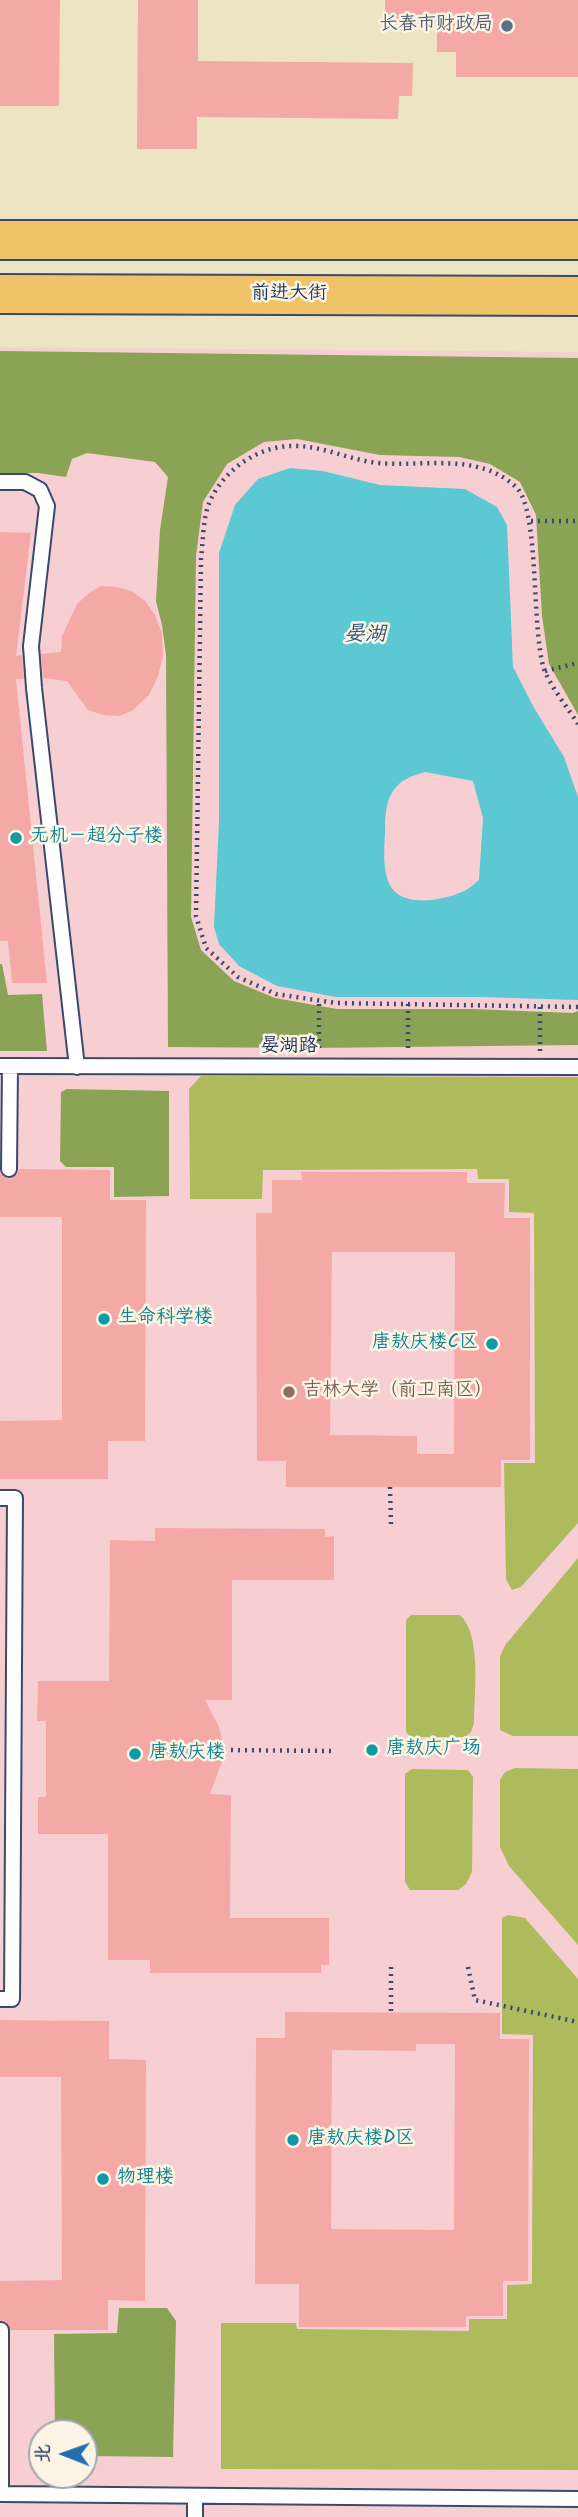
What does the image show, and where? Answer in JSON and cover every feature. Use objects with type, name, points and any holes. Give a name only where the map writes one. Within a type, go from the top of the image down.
[{"type":"main road","points":[[0,240],[578,240]]},
{"type":"main road","name":"前进大街","points":[[0,294],[578,296]]},
{"type":"lane","points":[[0,482],[25,482],[40,490],[47,506],[32,646],[34,688],[77,1067]]},
{"type":"lane","points":[[5,1066],[9,1169]]},
{"type":"lane","name":"晏湖路","points":[[5,1066],[578,1067]]},
{"type":"lane","points":[[0,1498],[15,1498],[12,1999],[0,1999]]},
{"type":"lane","points":[[1,2330],[0,2494],[578,2499]]},
{"type":"lane","points":[[195,2496],[195,2517]]},
{"type":"path","points":[[578,724],[544,671],[536,619],[531,521],[518,488],[489,470],[461,463],[377,463],[295,446],[264,450],[229,472],[208,506],[201,559],[196,916],[206,948],[237,977],[276,994],[336,1003],[578,1007]]},
{"type":"path","points":[[531,521],[578,522]]},
{"type":"path","points":[[544,671],[578,662]]},
{"type":"path","points":[[319,1000],[319,1067]]},
{"type":"path","points":[[408,1004],[408,1067]]},
{"type":"path","points":[[540,1006],[540,1067]]},
{"type":"path","points":[[390,1487],[391,1525]]},
{"type":"path","points":[[224,1750],[332,1751]]},
{"type":"path","points":[[391,1966],[391,2012]]},
{"type":"path","points":[[468,1967],[475,2000],[578,2022]]},
{"type":"shaded area","name":"吉林大学（前卫南区）","points":[[0,347],[578,352],[578,2517],[0,2517]]},
{"type":"green space","points":[[0,351],[578,358],[578,715],[549,664],[542,616],[536,515],[520,482],[490,464],[459,457],[380,455],[297,439],[264,442],[227,464],[203,502],[196,556],[191,917],[201,950],[234,981],[275,998],[337,1009],[578,1011],[578,1045],[168,1047],[166,655],[156,601],[160,530],[168,477],[155,462],[87,453],[72,459],[66,477],[38,473],[0,473]]},
{"type":"green space","points":[[0,964],[8,995],[42,994],[47,1051],[0,1051]]},
{"type":"green space","points":[[201,1076],[578,1077],[578,1523],[521,1587],[512,1590],[506,1579],[504,1463],[535,1463],[534,1213],[509,1212],[509,1179],[478,1179],[477,1169],[263,1170],[262,1199],[190,1199],[189,1089]]},
{"type":"green space","points":[[67,1089],[169,1091],[169,1196],[114,1197],[114,1167],[66,1167],[60,1161],[61,1092]]},
{"type":"green space","points":[[578,1558],[578,1736],[513,1736],[500,1730],[500,1656],[506,1644]]},
{"type":"green space","points":[[411,1615],[460,1615],[467,1624],[474,1650],[475,1681],[474,1723],[471,1732],[465,1737],[411,1737],[406,1732],[406,1620]]},
{"type":"green space","points":[[515,1768],[578,1769],[578,1945],[509,1866],[500,1847],[500,1780],[505,1772]]},
{"type":"green space","points":[[412,1769],[468,1770],[473,1777],[472,1872],[466,1884],[458,1890],[410,1890],[405,1882],[405,1774]]},
{"type":"green space","points":[[508,1915],[525,1918],[578,1979],[578,2470],[221,2469],[221,2323],[296,2323],[297,2329],[469,2331],[469,2319],[507,2319],[507,2285],[532,2284],[533,2035],[502,2034],[502,1918]]},
{"type":"green space","points":[[119,2308],[167,2308],[176,2321],[173,2457],[98,2456],[98,2419],[55,2419],[54,2334],[117,2333]]},
{"type":"water","name":"晏湖","points":[[290,468],[323,471],[380,485],[465,489],[497,507],[507,525],[513,667],[564,757],[578,797],[578,1000],[336,997],[277,986],[239,966],[219,944],[214,927],[219,821],[219,553],[235,505],[258,479]],"holes":[[[425,772],[473,781],[483,818],[479,880],[464,891],[443,898],[421,900],[401,896],[393,890],[388,881],[385,863],[386,811],[393,791],[403,781]]]},
{"type":"building","points":[[0,0],[60,0],[59,106],[0,106]]},
{"type":"building","points":[[138,0],[198,0],[198,61],[413,63],[412,96],[399,96],[398,119],[197,117],[197,149],[137,149]]},
{"type":"building","name":"长春市财政局","points":[[385,0],[578,0],[578,77],[456,77],[456,52],[437,52],[437,22],[385,22]]},
{"type":"building","points":[[0,532],[31,533],[16,656],[22,655],[24,679],[16,679],[47,983],[12,983],[8,941],[0,941]]},
{"type":"building","points":[[102,586],[132,591],[145,601],[155,615],[162,633],[163,655],[158,676],[149,695],[133,710],[120,716],[103,715],[88,710],[67,681],[43,678],[41,654],[61,652],[62,636],[77,604],[90,592]]},
{"type":"building","name":"生命科学楼","points":[[19,1169],[110,1170],[110,1200],[146,1200],[145,1441],[108,1441],[108,1479],[0,1479],[0,1421],[62,1420],[62,1217],[0,1217],[0,1172],[10,1179]]},
{"type":"building","name":"唐敖庆楼C区","points":[[301,1172],[467,1172],[467,1183],[505,1183],[504,1218],[530,1218],[530,1460],[501,1460],[501,1487],[286,1487],[286,1461],[257,1461],[256,1213],[272,1213],[272,1180],[302,1180]],"holes":[[[332,1252],[455,1252],[454,1454],[417,1454],[417,1436],[330,1435]]]},
{"type":"building","name":"唐敖庆楼","points":[[155,1528],[325,1529],[325,1537],[334,1536],[334,1580],[232,1580],[232,1700],[205,1700],[219,1727],[224,1748],[223,1759],[210,1794],[231,1795],[230,1918],[329,1918],[329,1965],[321,1965],[321,1973],[150,1973],[150,1960],[108,1960],[108,1834],[38,1834],[38,1797],[46,1797],[46,1721],[37,1721],[38,1681],[109,1681],[110,1540],[155,1541]]},
{"type":"building","name":"唐敖庆楼D区","points":[[285,2012],[500,2013],[500,2039],[529,2039],[528,2281],[503,2281],[503,2316],[466,2316],[466,2327],[299,2327],[299,2284],[255,2284],[256,2038],[285,2038]],"holes":[[[416,2044],[455,2044],[454,2230],[331,2229],[332,2050],[416,2051]]]},
{"type":"building","name":"物理楼","points":[[0,2020],[109,2021],[109,2059],[146,2060],[145,2301],[108,2300],[108,2330],[11,2330],[6,2322],[0,2321],[0,2281],[62,2280],[61,2077],[0,2077]]},
{"type":"place","name":"长春市财政局","points":[[507,26]]},
{"type":"place","name":"无机－超分子楼","points":[[16,838]]},
{"type":"place","name":"生命科学楼","points":[[104,1319]]},
{"type":"place","name":"唐敖庆楼C区","points":[[492,1344]]},
{"type":"place","name":"吉林大学（前卫南区）","points":[[289,1392]]},
{"type":"place","name":"唐敖庆广场","points":[[372,1750]]},
{"type":"place","name":"唐敖庆楼","points":[[135,1754]]},
{"type":"place","name":"唐敖庆楼D区","points":[[293,2140]]},
{"type":"place","name":"物理楼","points":[[103,2179]]}]
